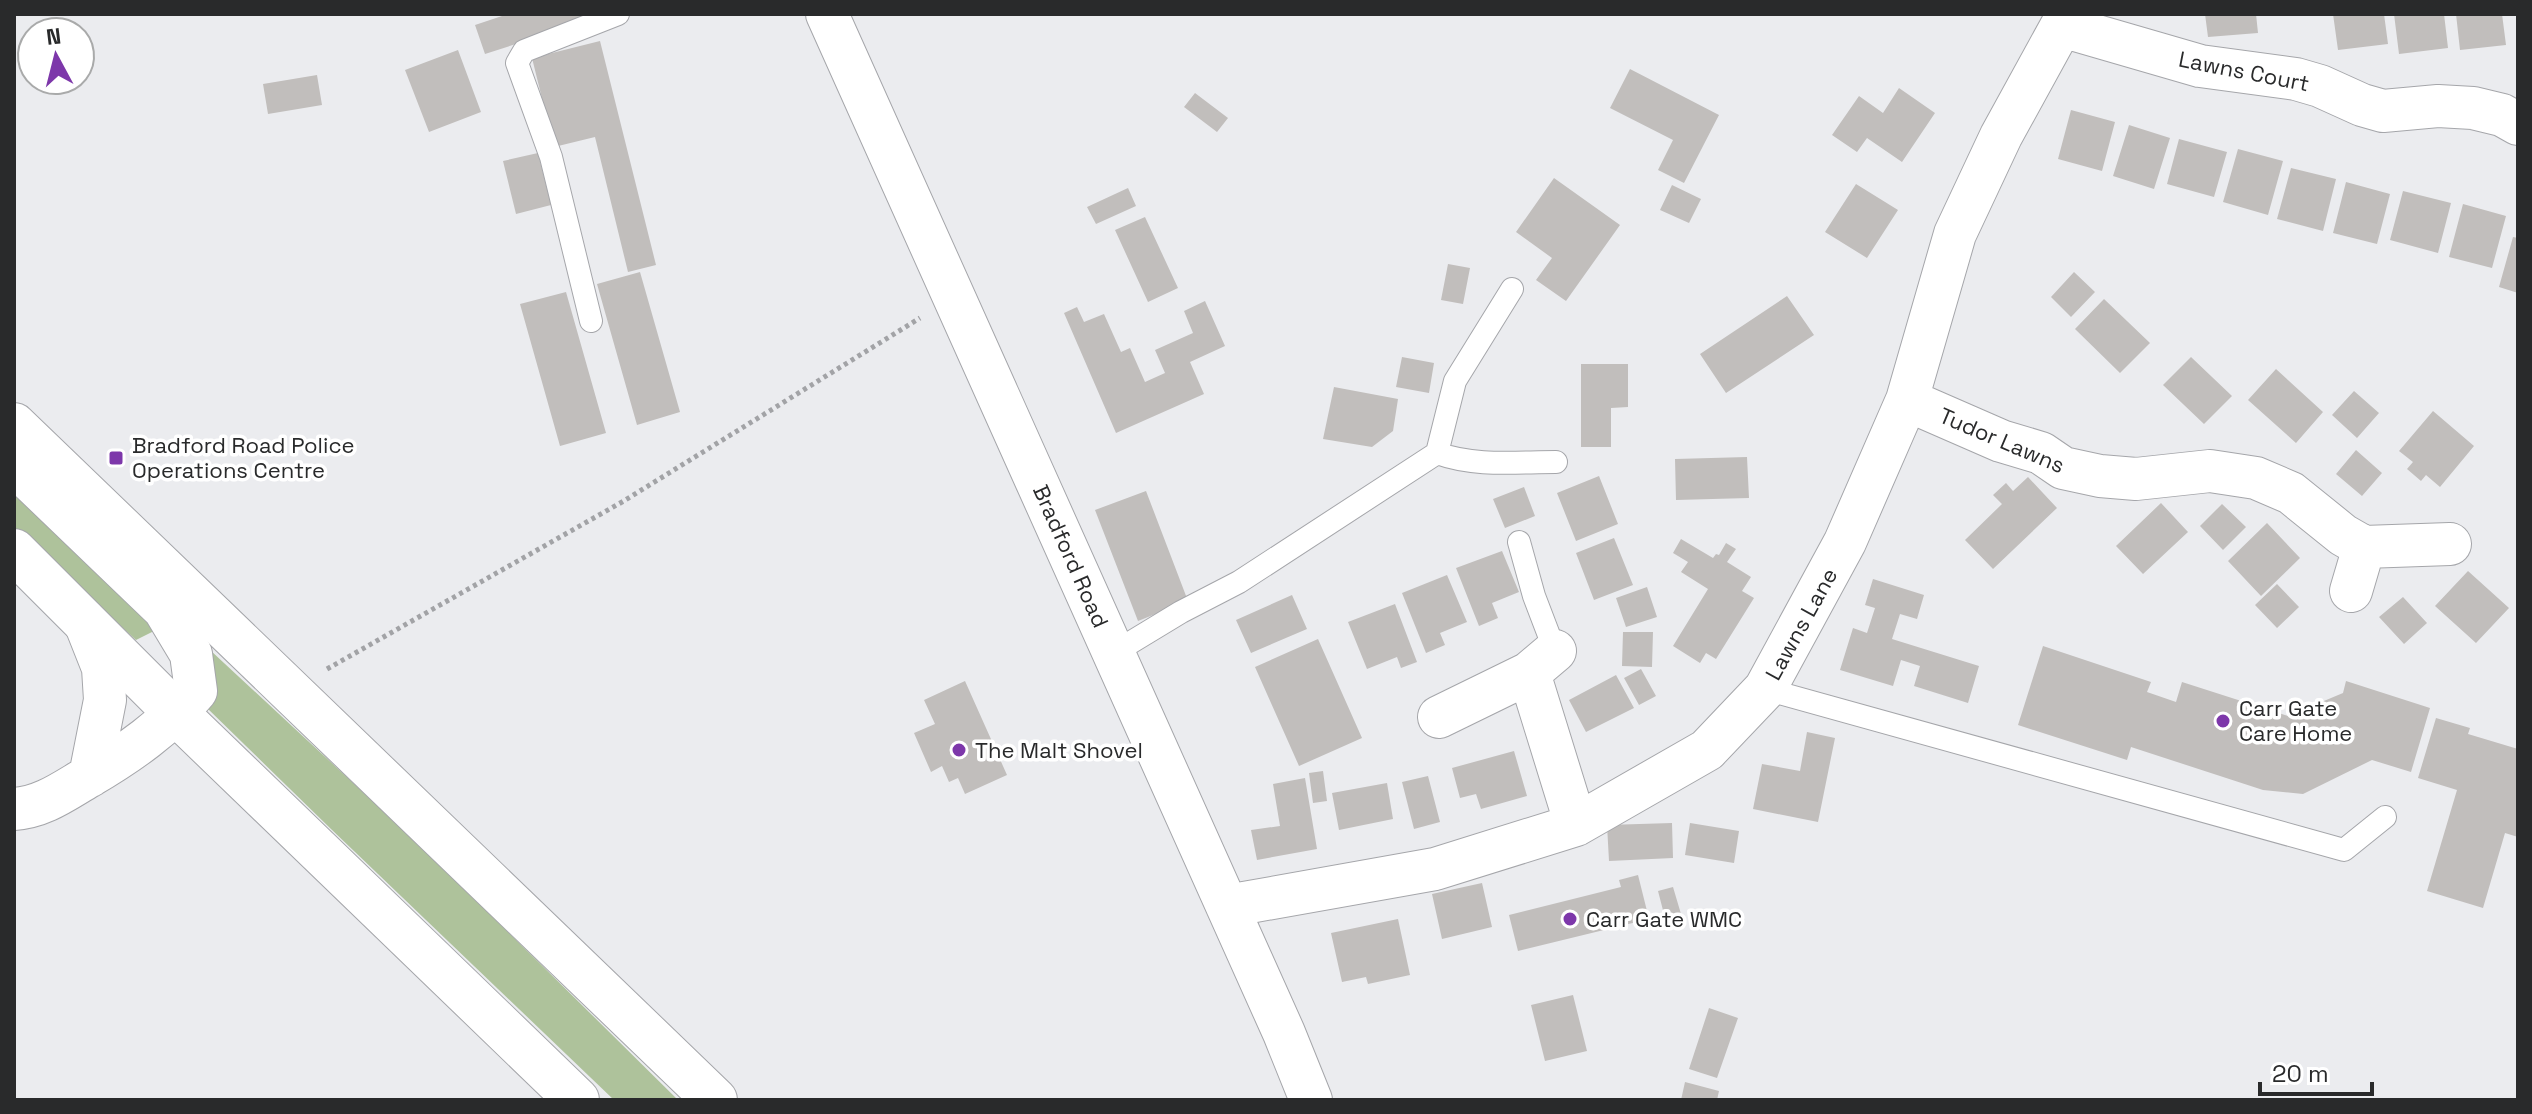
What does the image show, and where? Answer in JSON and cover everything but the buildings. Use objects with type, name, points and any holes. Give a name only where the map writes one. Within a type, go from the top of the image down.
[{"type":"highway","points":[[14,425],[713,1095]]},
{"type":"highway","points":[[14,551],[177,714],[577,1100]]},
{"type":"street","name":"Bradford Road","points":[[827,14],[1115,652],[1311,1100]]},
{"type":"street","name":"Lawns Court","points":[[2065,20],[2200,66],[2296,79],[2383,111],[2438,106],[2473,108],[2502,115],[2518,124]]},
{"type":"street","name":"Lawns Lane","points":[[1227,906],[1435,869],[1576,825],[1707,750],[1765,689],[1845,542],[1907,400],[1955,234],[2001,136],[2065,20]]},
{"type":"street","name":"Tudor Lawns","points":[[1907,400],[2001,441],[2041,453],[2063,468],[2136,479],[2210,471],[2256,478],[2291,493],[2343,535],[2364,547]]},
{"type":"street","points":[[14,465],[164,609],[191,654],[196,691],[177,714],[119,760],[49,801],[14,809]]},
{"type":"street","points":[[2351,591],[2364,547],[2450,544]]},
{"type":"street","points":[[84,620],[103,668],[105,700],[90,776]]},
{"type":"street","points":[[1439,717],[1542,662],[1576,825]]},
{"type":"lane","points":[[591,321],[551,157],[517,63],[524,51],[618,14]]},
{"type":"lane","points":[[1115,652],[1239,582],[1437,453],[1455,381],[1512,289]]},
{"type":"lane","points":[[1437,453],[1469,462],[1556,462]]},
{"type":"lane","points":[[1519,542],[1534,596],[1542,662]]},
{"type":"lane","points":[[1765,689],[2344,850],[2385,817]]},
{"type":"path","points":[[291,689],[622,502],[953,297]]},
{"type":"green space","points":[[14,489],[160,628],[136,640],[14,528]]},
{"type":"green space","points":[[210,650],[420,845],[678,1100],[614,1100],[331,829],[207,708]]},
{"type":"place","name":"Bradford Road Police Operations Centre","points":[[116,458]]},
{"type":"place","name":"Carr Gate Care Home","points":[[2223,721]]},
{"type":"place","name":"The Malt Shovel","points":[[959,750]]},
{"type":"place","name":"Carr Gate WMC","points":[[1570,919]]}]
